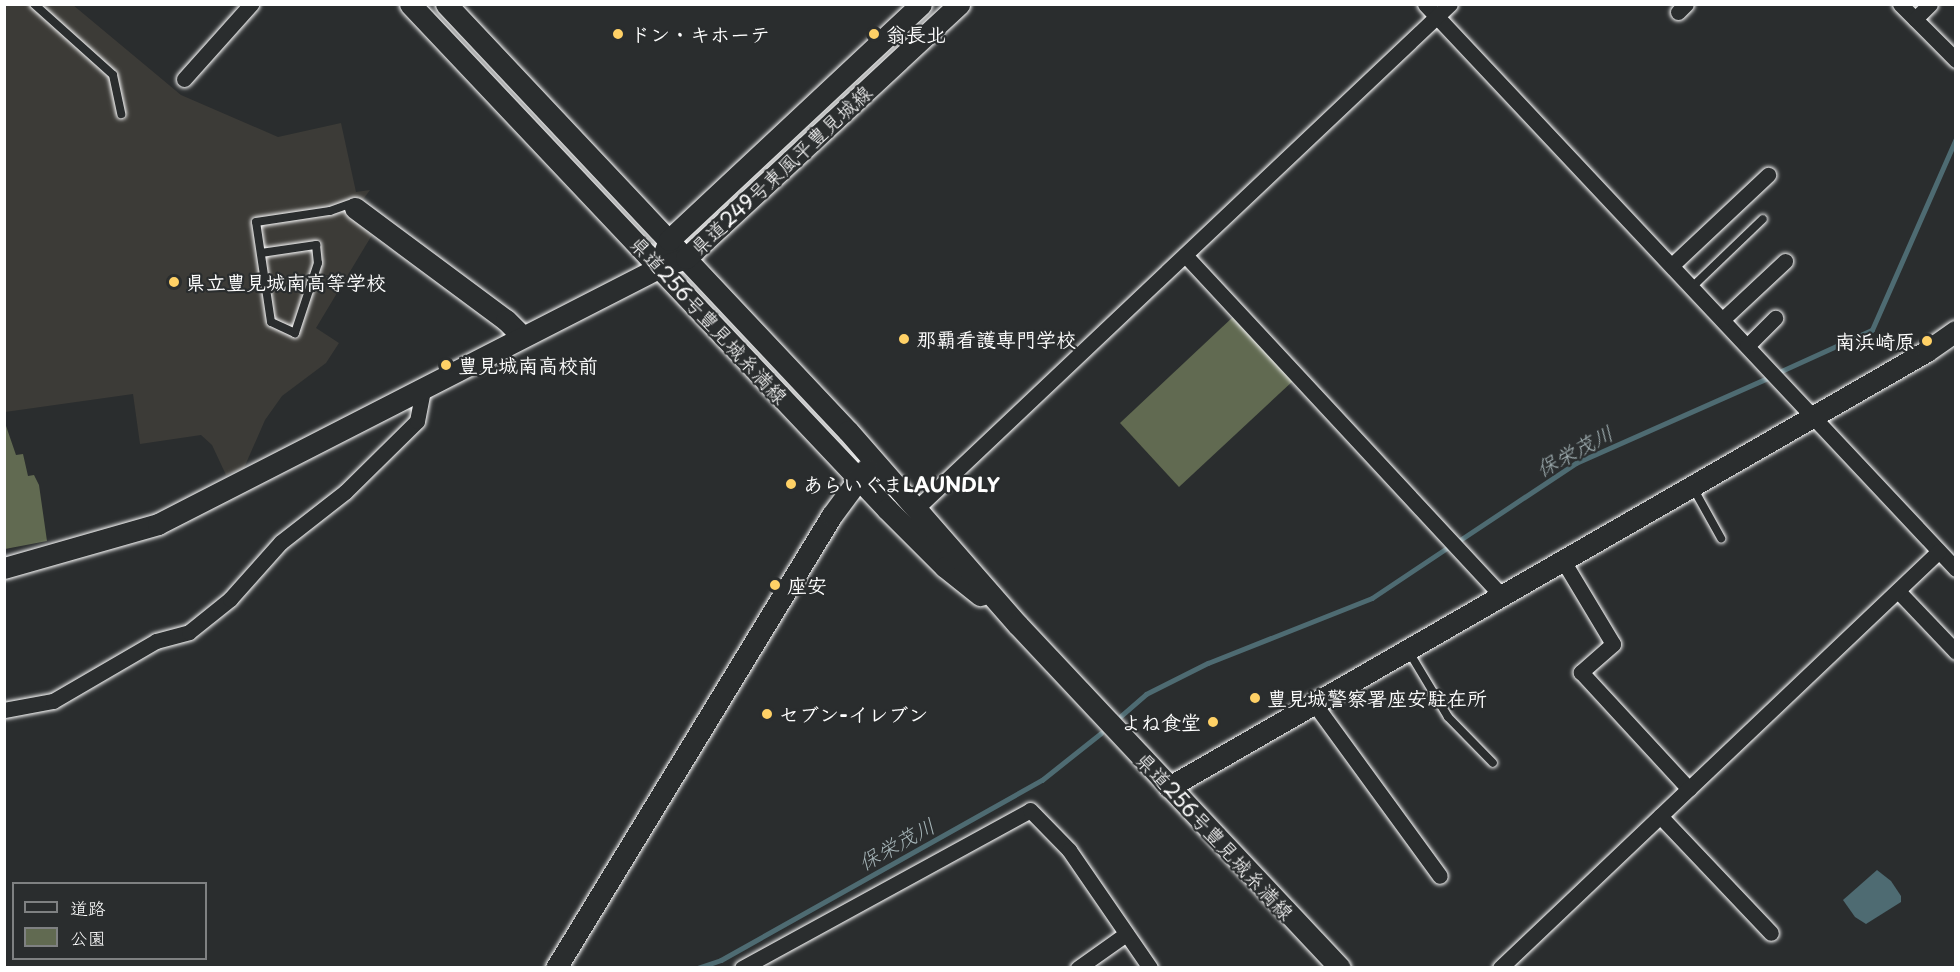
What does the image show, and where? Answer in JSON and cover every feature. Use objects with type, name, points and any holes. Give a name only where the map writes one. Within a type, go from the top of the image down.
[{"type":"main road","name":"県道256号豊見城糸満線","points":[[446,4],[918,507],[1018,625],[1340,968]]},
{"type":"main road","name":"県道249号東風平豊見城線","points":[[660,267],[669,240],[921,4]]},
{"type":"main road","name":"県道249号東風平豊見城線","points":[[660,267],[686,258],[958,4]]},
{"type":"main road","name":"県道256号豊見城糸満線","points":[[420,8],[859,479],[945,567],[1018,625]]},
{"type":"main road","points":[[352,206],[506,320],[522,336]]},
{"type":"main road","points":[[4,568],[158,524],[660,267]]},
{"type":"main road","points":[[1169,787],[1956,331]]},
{"type":"main road","points":[[556,968],[832,515],[873,459]]},
{"type":"street","points":[[184,79],[251,4]]},
{"type":"street","points":[[1425,4],[1956,569]]},
{"type":"street","points":[[918,507],[1450,4]]},
{"type":"street","points":[[1900,4],[1956,60]]},
{"type":"street","points":[[1915,19],[1929,4]]},
{"type":"street","points":[[1672,265],[1767,175]]},
{"type":"street","points":[[1185,255],[1500,594]]},
{"type":"street","points":[[1723,319],[1785,261]]},
{"type":"street","points":[[1747,346],[1775,318]]},
{"type":"street","points":[[4,710],[53,701],[156,641],[189,632],[231,599],[281,542],[345,492],[417,421],[423,390]]},
{"type":"street","points":[[1500,968],[1939,551]]},
{"type":"street","points":[[1562,559],[1613,644],[1581,672],[1689,789]]},
{"type":"street","points":[[1898,591],[1956,652]]},
{"type":"street","points":[[1313,702],[1440,876]]},
{"type":"street","points":[[742,968],[1030,810],[1069,850],[1150,968]]},
{"type":"street","points":[[1660,816],[1771,933]]},
{"type":"street","points":[[1078,968],[1126,934]]},
{"type":"lane","points":[[34,4],[113,75],[121,114]]},
{"type":"lane","points":[[261,253],[316,245],[318,263],[295,333],[271,322],[256,222],[352,206]]},
{"type":"lane","points":[[1692,287],[1763,219]]},
{"type":"lane","points":[[1691,485],[1721,538]]},
{"type":"lane","points":[[1407,648],[1448,717],[1493,763]]},
{"type":"shaded area","name":"県立豊見城南高等学校","points":[[4,5],[73,5],[181,95],[278,137],[341,123],[356,192],[370,190],[350,217],[372,235],[316,328],[339,343],[326,363],[282,396],[265,420],[244,468],[226,475],[212,445],[201,435],[140,444],[133,394],[5,412]]},
{"type":"green space","points":[[1234,316],[1294,380],[1179,487],[1120,423]]},
{"type":"green space","points":[[5,423],[16,455],[23,454],[28,476],[34,475],[39,485],[47,541],[5,549]]},
{"type":"water","points":[[1877,870],[1891,881],[1901,896],[1901,902],[1866,924],[1855,917],[1843,900]]},
{"type":"waterway","name":"保栄茂川","points":[[1777,373],[1872,330],[1956,139]]},
{"type":"waterway","name":"保栄茂川","points":[[1457,542],[1576,463],[1770,377]]},
{"type":"waterway","name":"保栄茂川","points":[[1121,716],[1146,694],[1208,663],[1372,598],[1450,546]]},
{"type":"waterway","name":"保栄茂川","points":[[698,968],[721,960],[1042,780],[1101,733]]},
{"type":"place","name":"ドン・キホーテ","points":[[618,34]]},
{"type":"place","name":"翁長北","points":[[874,34]]},
{"type":"place","name":"県立豊見城南高等学校","points":[[174,282]]},
{"type":"place","name":"那覇看護専門学校","points":[[904,339]]},
{"type":"place","name":"南浜崎原","points":[[1927,341]]},
{"type":"place","name":"豊見城南高校前","points":[[446,365]]},
{"type":"place","name":"あらいぐまLAUNDLY","points":[[791,484]]},
{"type":"place","name":"座安","points":[[775,585]]},
{"type":"place","name":"豊見城警察署座安駐在所","points":[[1255,698]]},
{"type":"place","name":"セブン-イレブン","points":[[767,714]]},
{"type":"place","name":"よね食堂","points":[[1213,722]]}]
